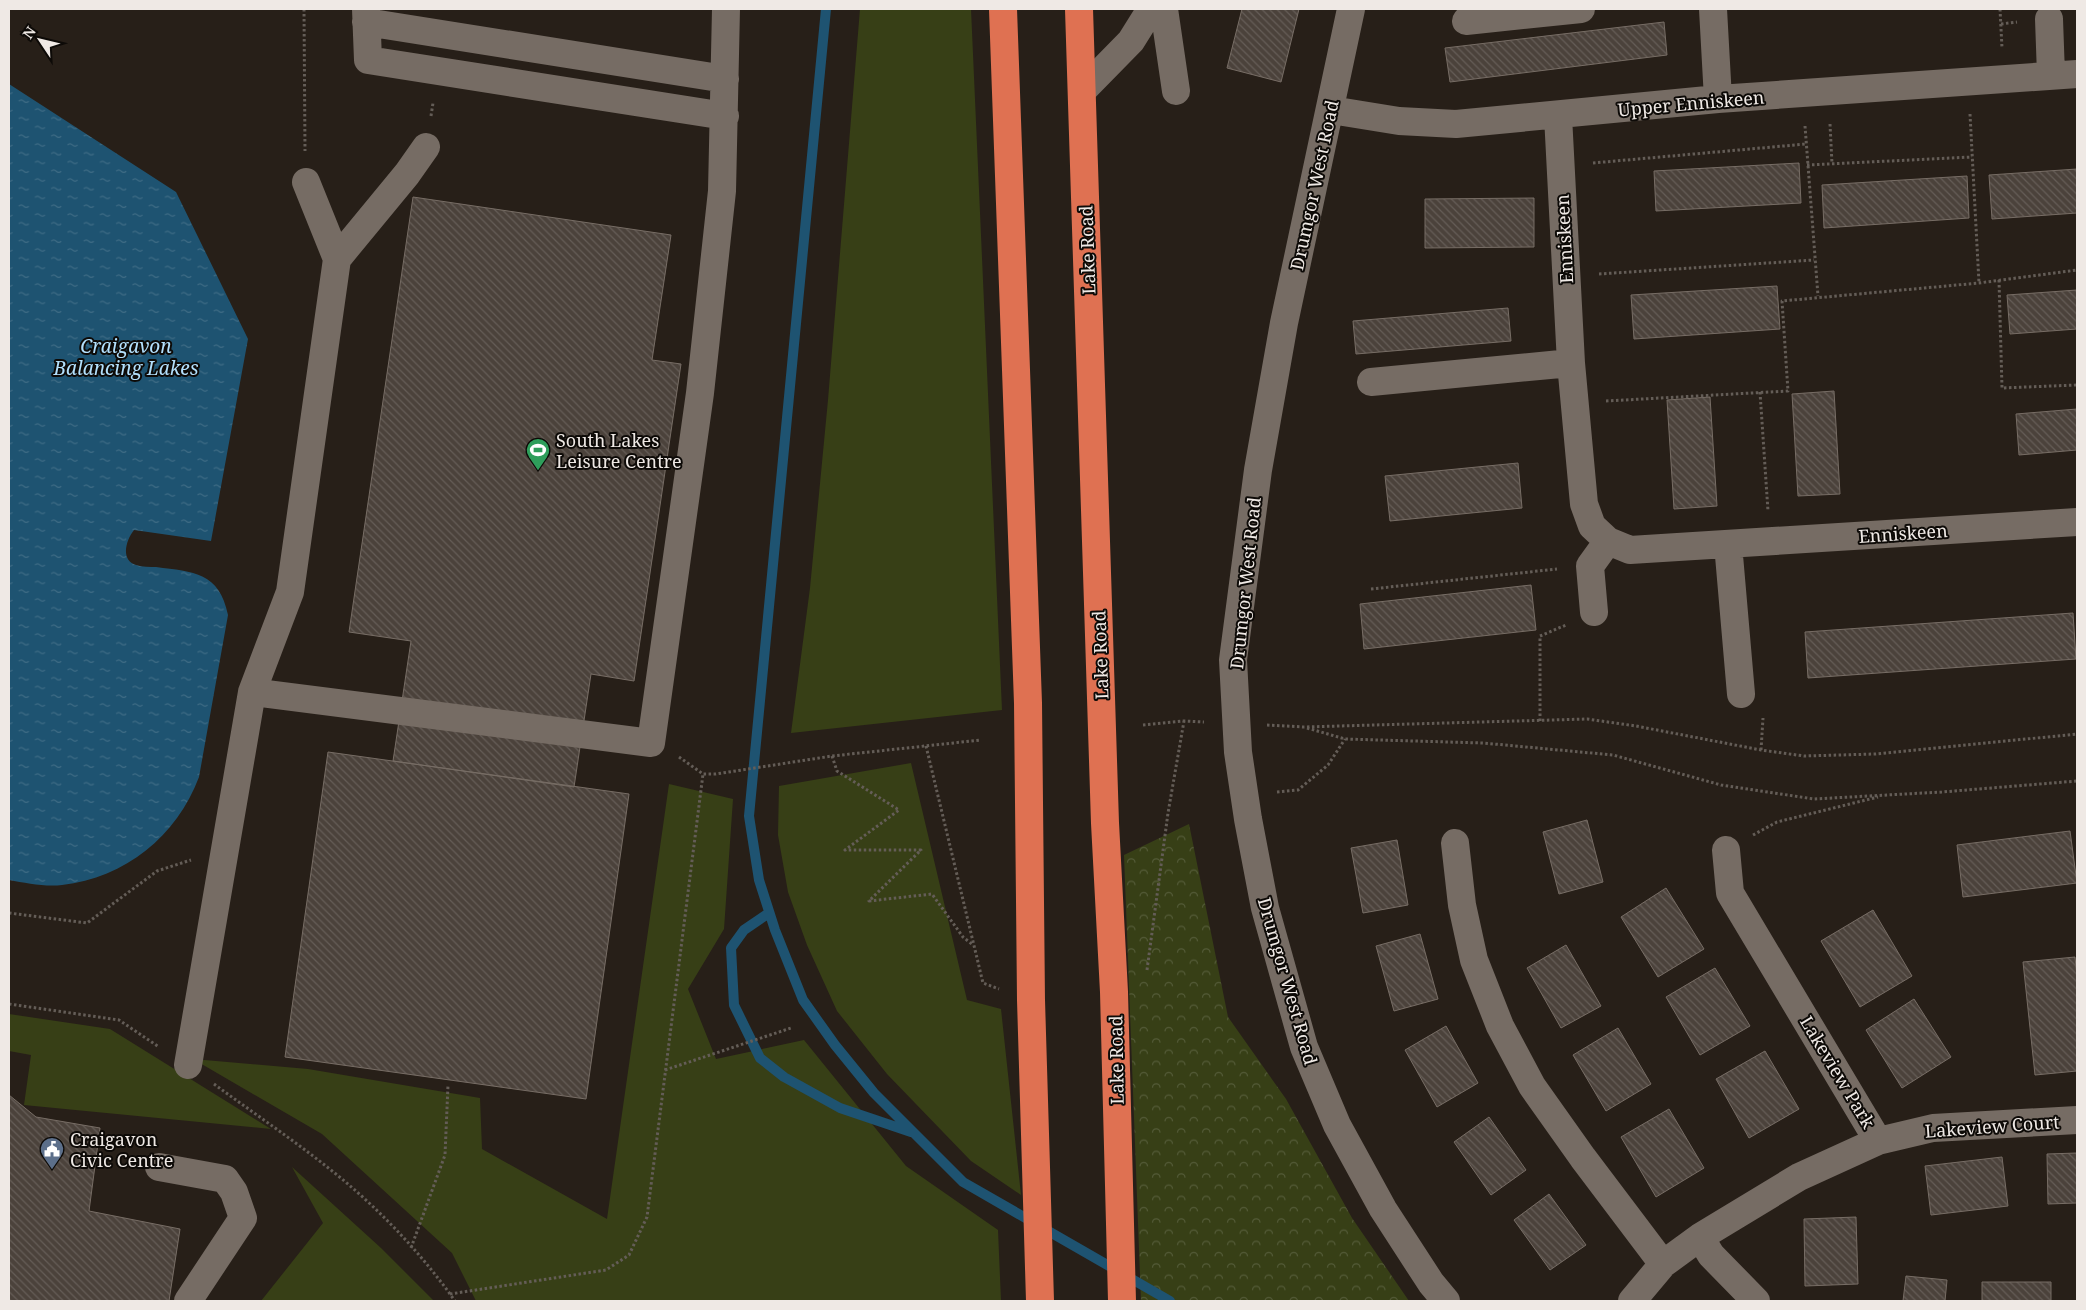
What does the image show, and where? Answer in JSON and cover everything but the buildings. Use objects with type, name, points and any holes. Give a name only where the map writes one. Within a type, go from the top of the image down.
[{"type":"highway","points":[[1003,9],[1028,703],[1031,1000],[1040,1301]]},
{"type":"highway","name":"Lake Road","points":[[1079,9],[1104,823],[1114,992],[1122,1300]]},
{"type":"street","points":[[252,692],[652,743],[700,393],[722,191],[726,9]]},
{"type":"street","points":[[1082,91],[1131,41],[1151,9]]},
{"type":"street","points":[[1164,9],[1176,91]]},
{"type":"street","name":"Drumgor West Road","points":[[1352,9],[1284,323],[1263,440],[1234,660],[1238,752],[1244,796],[1265,908],[1304,1047],[1337,1125],[1383,1209],[1431,1283],[1446,1301]]},
{"type":"street","points":[[1466,21],[1581,9]]},
{"type":"street","points":[[1713,9],[1718,99]]},
{"type":"street","points":[[725,79],[366,15],[368,60],[725,116]]},
{"type":"street","name":"Upper Enniskeen","points":[[1331,110],[1399,121],[1456,124],[1558,116],[1718,99],[2064,74],[2049,19]]},
{"type":"street","name":"Enniskeen","points":[[1558,116],[1571,363],[1584,504],[1592,526],[1608,541],[1630,550],[2077,522]]},
{"type":"street","points":[[337,259],[407,174],[426,147]]},
{"type":"street","points":[[188,1065],[252,692],[290,592],[337,259],[306,182]]},
{"type":"street","points":[[1371,382],[1571,363]]},
{"type":"street","points":[[1594,612],[1590,566],[1608,541]]},
{"type":"street","points":[[1728,544],[1741,694]]},
{"type":"street","points":[[1456,842],[1462,905],[1474,960],[1500,1026],[1532,1086],[1583,1158],[1663,1264]]},
{"type":"street","name":"Lakeview Park","points":[[1632,1301],[1663,1264],[1700,1237],[1799,1177],[1878,1141],[1730,893],[1726,850]]},
{"type":"street","name":"Lakeview Court","points":[[1878,1141],[1933,1128],[2077,1120]]},
{"type":"street","points":[[159,1167],[225,1179],[234,1192],[243,1218],[188,1301]]},
{"type":"street","points":[[1700,1237],[1711,1254],[1756,1301]]},
{"type":"path","points":[[304,9],[306,182]]},
{"type":"path","points":[[2000,9],[2004,78]]},
{"type":"path","points":[[1803,93],[1818,296]]},
{"type":"path","points":[[1971,129],[1979,283]]},
{"type":"path","points":[[1831,142],[1832,164]]},
{"type":"path","points":[[1561,165],[1806,144]]},
{"type":"path","points":[[1808,165],[1972,157]]},
{"type":"path","points":[[1566,276],[1814,260]]},
{"type":"path","points":[[1575,403],[1788,391],[1782,301],[1818,296],[1979,283],[2077,270]]},
{"type":"path","points":[[1999,280],[2002,388],[2077,385]]},
{"type":"path","points":[[1760,392],[1770,541]]},
{"type":"path","points":[[1370,589],[1590,566]]},
{"type":"path","points":[[1540,721],[1540,636],[1594,612]]},
{"type":"path","points":[[2077,734],[1875,754],[1804,756],[1587,719],[1304,727],[1345,739],[1483,743],[1613,756],[1721,785],[1814,800],[2077,781]]},
{"type":"path","points":[[1114,992],[1146,979],[1168,813],[1184,721]]},
{"type":"path","points":[[1244,796],[1298,790],[1328,765],[1345,739]]},
{"type":"path","points":[[652,743],[680,758],[703,774],[716,774],[832,756],[981,740]]},
{"type":"path","points":[[926,746],[982,983],[1031,1000]]},
{"type":"path","points":[[832,756],[837,771],[900,810],[844,850],[921,850],[869,901],[932,894],[963,937],[973,945]]},
{"type":"path","points":[[450,1294],[606,1270],[629,1255],[647,1217],[703,774]]},
{"type":"path","points":[[1726,850],[1777,822],[1886,795]]},
{"type":"path","points":[[9,913],[87,923],[157,871],[188,861],[224,854]]},
{"type":"path","points":[[9,1004],[119,1020],[188,1065],[342,1179],[411,1248],[455,1301]]},
{"type":"path","points":[[665,1070],[791,1028]]},
{"type":"path","points":[[411,1248],[445,1155],[448,1084]]},
{"type":"green space","points":[[860,9],[971,9],[1002,710],[791,733],[810,588],[828,400]]},
{"type":"green space","points":[[911,763],[967,1000],[1001,1009],[1021,1195],[971,1161],[887,1074],[837,1011],[807,945],[788,892],[778,835],[779,786]]},
{"type":"green space","points":[[669,784],[733,799],[724,929],[688,989],[716,1059],[804,1040],[906,1166],[998,1230],[1001,1301],[476,1301],[452,1253],[322,1134],[193,1059],[308,1069],[480,1098],[482,1149],[607,1219]]},
{"type":"green space","points":[[1189,824],[1228,1017],[1286,1099],[1352,1218],[1409,1301],[1141,1301],[1124,855]]},
{"type":"green space","points":[[9,1014],[110,1029],[271,1129],[24,1105],[31,1055],[9,1051]]},
{"type":"green space","points":[[292,1167],[381,1248],[434,1301],[261,1301],[323,1223]]},
{"type":"water","name":"Craigavon Balancing Lakes","points":[[9,84],[176,192],[248,339],[211,541],[134,530],[126,549],[128,559],[136,565],[182,571],[203,577],[218,590],[224,601],[228,615],[199,777],[177,818],[163,835],[146,850],[127,863],[107,873],[85,881],[62,885],[9,880]]},
{"type":"waterway","points":[[826,9],[749,816],[759,880],[775,930],[803,1000],[835,1045],[874,1093],[963,1182],[1170,1301]]},
{"type":"waterway","points":[[769,913],[744,930],[731,948],[734,1005],[760,1058],[784,1077],[840,1108],[911,1132]]},
{"type":"place","name":"South Lakes Leisure Centre","points":[[538,471]]},
{"type":"place","name":"Craigavon Civic Centre","points":[[52,1170]]}]
